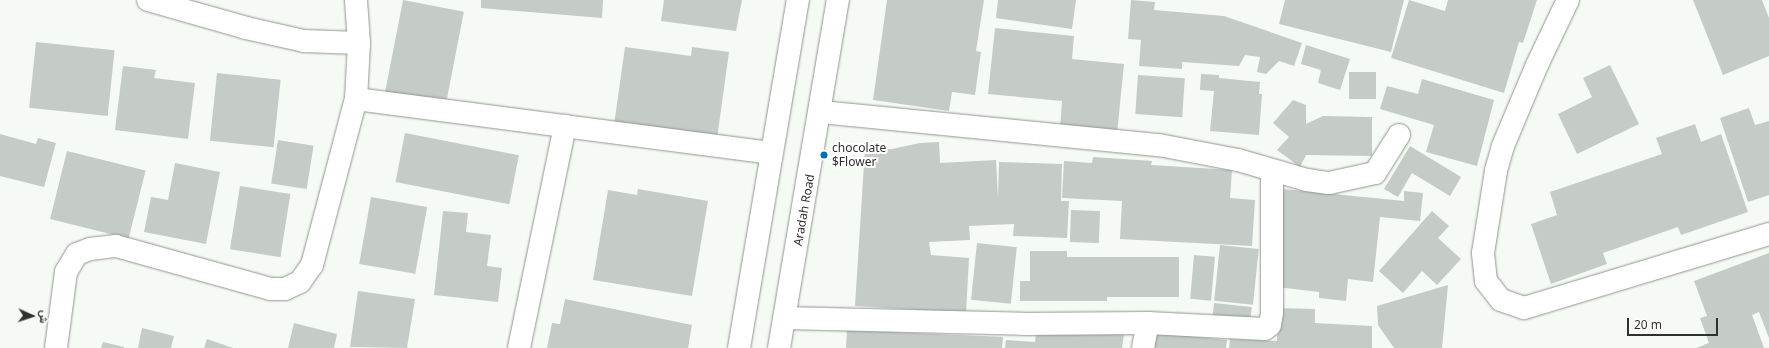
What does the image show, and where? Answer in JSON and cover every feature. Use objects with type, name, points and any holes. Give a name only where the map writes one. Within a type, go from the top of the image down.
[{"type":"street","points":[[148,0],[304,41],[359,43]]},
{"type":"street","points":[[56,348],[66,272],[77,254],[90,249],[116,246],[271,289],[285,289],[300,282],[312,265],[356,99],[359,43],[356,0]]},
{"type":"street","points":[[739,348],[798,0]]},
{"type":"street","name":"Aradah Road","points":[[780,348],[821,112],[838,0]]},
{"type":"street","points":[[1568,0],[1534,72],[1503,146],[1496,171],[1483,253],[1486,281],[1501,300],[1524,308],[1769,234]]},
{"type":"street","points":[[356,99],[771,153]]},
{"type":"street","points":[[821,112],[1159,146],[1238,160],[1307,180],[1329,183],[1356,179],[1375,172],[1399,135]]},
{"type":"street","points":[[519,348],[565,126]]},
{"type":"street","points":[[785,318],[1023,324],[1148,323],[1260,330],[1269,327],[1272,312],[1272,171]]},
{"type":"street","points":[[1143,348],[1148,323]]},
{"type":"building","points":[[403,0],[464,12],[445,107],[384,95]]},
{"type":"building","points":[[481,0],[603,0],[602,18],[481,8]]},
{"type":"building","points":[[664,0],[742,0],[736,31],[661,21]]},
{"type":"building","points":[[887,0],[984,0],[976,51],[981,52],[975,95],[952,92],[949,111],[873,100]]},
{"type":"building","points":[[998,0],[1076,0],[1072,29],[996,18]]},
{"type":"building","points":[[1131,0],[1155,2],[1154,10],[1224,16],[1302,43],[1294,66],[1279,61],[1266,74],[1257,72],[1260,57],[1245,55],[1239,66],[1182,62],[1182,69],[1139,66],[1141,40],[1128,39]]},
{"type":"building","points":[[1285,0],[1404,0],[1391,52],[1279,24]]},
{"type":"building","points":[[1409,0],[1445,11],[1448,0],[1537,0],[1523,43],[1519,42],[1504,93],[1391,58]]},
{"type":"building","points":[[1693,0],[1762,0],[1769,18],[1769,56],[1723,75]]},
{"type":"building","points":[[995,28],[1074,36],[1072,59],[1124,64],[1117,134],[1060,128],[1062,101],[988,94]]},
{"type":"building","points":[[36,42],[115,50],[108,116],[29,108]]},
{"type":"building","points":[[1306,45],[1350,59],[1340,90],[1318,83],[1321,70],[1301,64]]},
{"type":"building","points":[[625,47],[691,56],[692,47],[729,52],[717,139],[614,125]]},
{"type":"building","points":[[1610,65],[1639,124],[1577,154],[1558,114],[1592,97],[1583,78]]},
{"type":"building","points":[[123,66],[156,70],[154,78],[195,83],[188,139],[115,130]]},
{"type":"building","points":[[1349,72],[1376,72],[1376,99],[1349,99]]},
{"type":"building","points":[[217,73],[281,80],[274,147],[210,141]]},
{"type":"building","points":[[1201,74],[1219,75],[1219,78],[1260,82],[1259,94],[1262,94],[1259,135],[1210,131],[1214,91],[1200,90]]},
{"type":"building","points":[[1138,75],[1185,78],[1182,117],[1135,114]]},
{"type":"building","points":[[1422,79],[1494,100],[1477,166],[1426,152],[1434,125],[1380,109],[1387,86],[1418,94]]},
{"type":"building","points":[[1293,100],[1306,105],[1306,124],[1323,116],[1372,117],[1372,156],[1306,155],[1300,167],[1277,150],[1289,137],[1273,123]]},
{"type":"building","points":[[1749,108],[1755,125],[1769,121],[1769,195],[1748,202],[1720,118]]},
{"type":"building","points":[[1695,124],[1701,142],[1721,134],[1748,212],[1681,235],[1678,227],[1603,253],[1607,264],[1551,284],[1531,224],[1557,215],[1550,192],[1662,154],[1656,138]]},
{"type":"building","points":[[405,133],[519,155],[509,204],[395,182]]},
{"type":"building","points":[[0,134],[36,144],[38,138],[56,143],[44,187],[0,176]]},
{"type":"building","points":[[278,140],[314,146],[307,189],[271,183]]},
{"type":"building","points":[[939,142],[940,163],[996,160],[998,197],[999,162],[1062,164],[1061,201],[1069,201],[1067,238],[1013,236],[1014,224],[969,226],[970,240],[929,242],[931,255],[969,258],[966,313],[855,306],[865,148],[892,149],[920,143]]},
{"type":"building","points":[[1410,146],[1461,177],[1450,196],[1412,173],[1398,197],[1384,189]]},
{"type":"building","points":[[67,151],[146,171],[129,239],[50,219]]},
{"type":"building","points":[[1093,157],[1152,161],[1151,165],[1232,170],[1230,198],[1255,200],[1252,246],[1120,239],[1122,201],[1062,198],[1064,161],[1092,163]]},
{"type":"building","points":[[175,163],[220,172],[206,244],[144,232],[151,197],[168,200]]},
{"type":"building","points":[[240,186],[290,194],[280,257],[230,249]]},
{"type":"building","points":[[638,189],[708,201],[692,296],[593,280],[608,190],[637,195]]},
{"type":"building","points":[[1283,189],[1404,201],[1404,191],[1423,193],[1420,221],[1380,217],[1373,282],[1348,279],[1346,301],[1319,298],[1319,292],[1277,287]]},
{"type":"building","points":[[371,197],[427,207],[415,274],[359,264]]},
{"type":"building","points":[[1071,210],[1100,211],[1099,243],[1070,242]]},
{"type":"building","points":[[443,211],[468,213],[466,232],[491,235],[487,266],[502,268],[498,302],[434,295]]},
{"type":"building","points":[[1432,211],[1449,226],[1438,238],[1461,259],[1437,285],[1422,271],[1403,293],[1379,271]]},
{"type":"building","points":[[977,243],[1017,247],[1011,304],[971,300]]},
{"type":"building","points":[[1220,245],[1259,249],[1253,305],[1214,301]]},
{"type":"building","points":[[1030,251],[1067,251],[1067,257],[1179,257],[1179,297],[1107,297],[1107,301],[1020,301],[1020,281],[1030,281]]},
{"type":"building","points":[[1769,253],[1769,338],[1759,312],[1752,315],[1764,348],[1696,348],[1709,343],[1700,318],[1707,316],[1694,281]]},
{"type":"building","points":[[1194,255],[1215,257],[1211,301],[1190,299]]},
{"type":"building","points":[[1448,285],[1442,348],[1394,348],[1378,325],[1377,306]]},
{"type":"building","points":[[358,291],[415,299],[407,348],[350,347]]},
{"type":"building","points":[[565,299],[692,325],[688,348],[547,348],[552,323],[560,324]]},
{"type":"building","points":[[1214,303],[1252,307],[1250,327],[1212,323]]},
{"type":"building","points":[[1278,308],[1315,309],[1315,323],[1372,326],[1372,348],[1229,348],[1230,339],[1277,341]]},
{"type":"building","points":[[294,323],[337,334],[334,348],[288,348]]},
{"type":"building","points":[[1037,326],[1124,334],[1122,348],[1005,348],[1006,340],[1035,342]]},
{"type":"building","points":[[142,328],[174,336],[171,348],[138,348]]},
{"type":"building","points":[[847,330],[1003,337],[1002,348],[846,348]]},
{"type":"building","points":[[1150,332],[1227,340],[1226,348],[1148,348]]},
{"type":"building","points":[[207,339],[233,348],[204,348]]},
{"type":"building","points":[[103,342],[124,347],[124,348],[101,348]]},
{"type":"place","name":"chocolate $Flower","points":[[824,155]]}]
